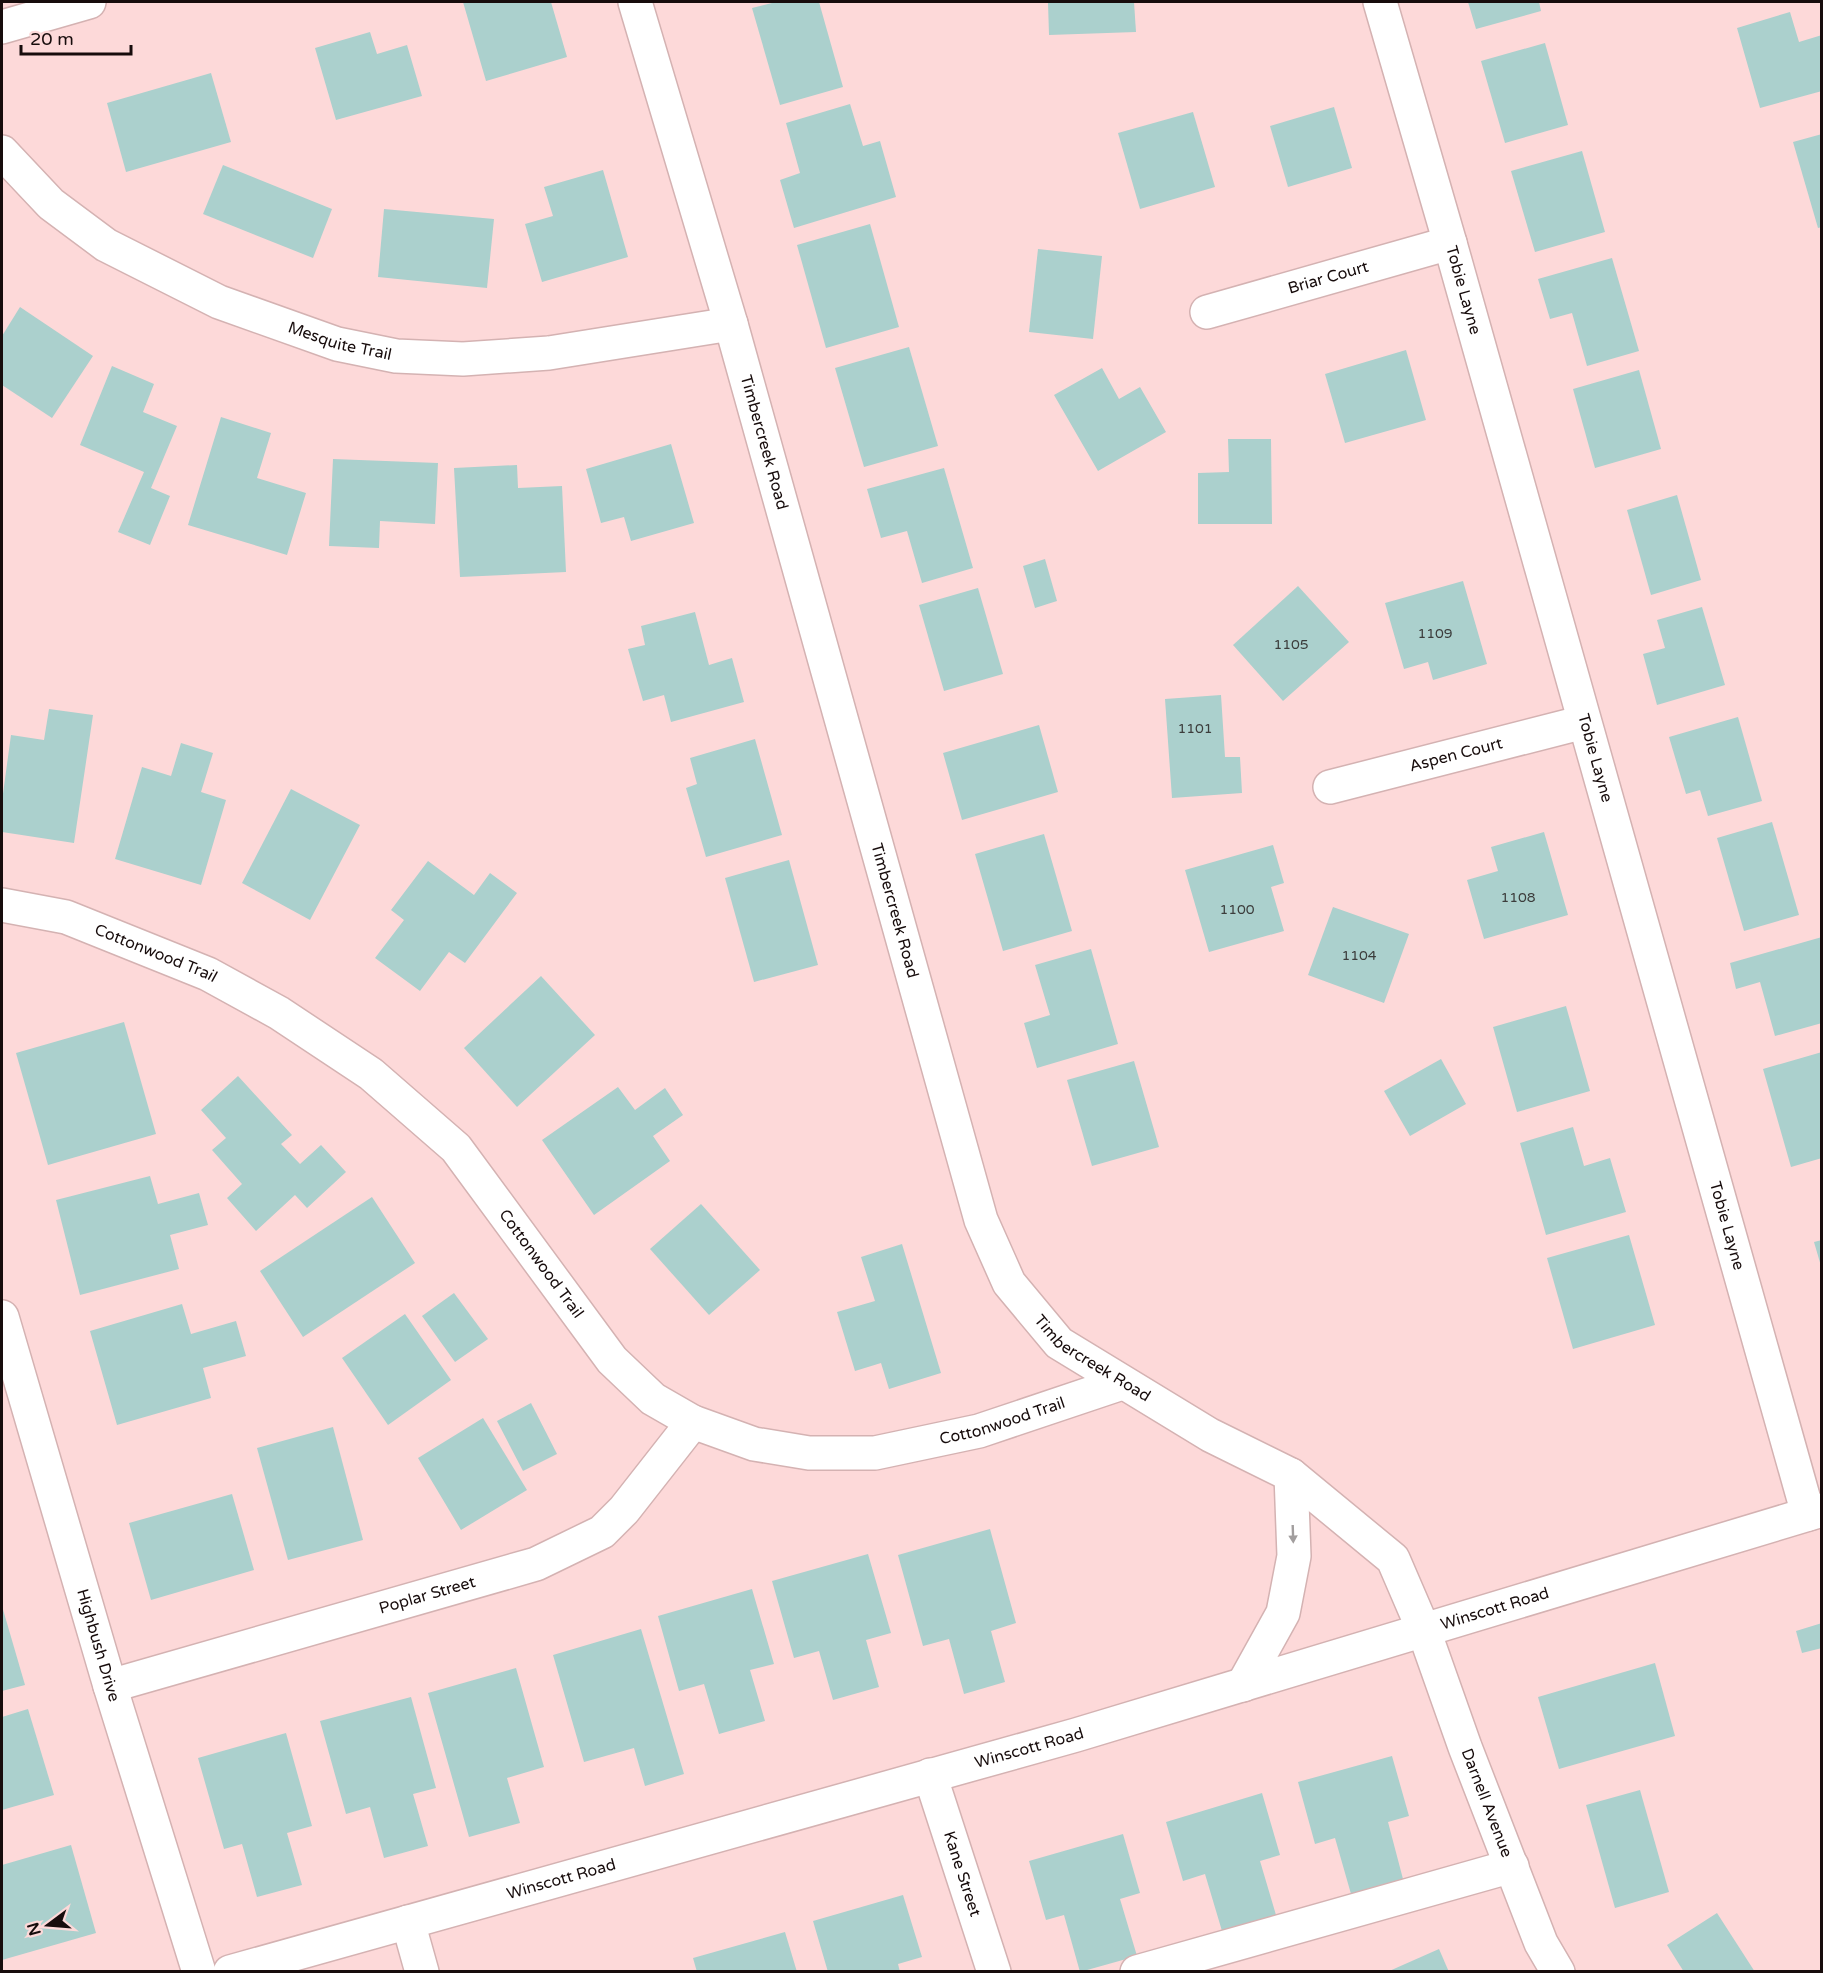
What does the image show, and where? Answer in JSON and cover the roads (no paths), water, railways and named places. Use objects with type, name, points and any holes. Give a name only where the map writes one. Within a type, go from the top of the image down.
[{"type":"street","points":[[2,27],[89,2]]},
{"type":"street","name":"Timbercreek Road","points":[[635,2],[731,324],[981,1220],[1009,1283],[1059,1343],[1210,1435],[1291,1475],[1393,1559],[1424,1631]]},
{"type":"street","name":"Tobie Layne","points":[[1380,2],[1584,722],[1815,1512]]},
{"type":"street","name":"Mesquite Trail","points":[[2,152],[51,204],[106,245],[219,302],[337,344],[396,356],[463,359],[549,353],[731,324]]},
{"type":"street","name":"Briar Court","points":[[1207,312],[1450,243]]},
{"type":"street","name":"Aspen Court","points":[[1330,787],[1584,722]]},
{"type":"street","name":"Cottonwood Trail","points":[[2,905],[66,917],[208,974],[279,1013],[371,1074],[456,1148],[612,1360],[653,1399],[693,1422],[754,1444],[809,1454],[875,1453],[979,1431],[1122,1383]]},
{"type":"street","name":"Highbush Drive","points":[[2,1317],[110,1686],[199,1971]]},
{"type":"street","name":"Poplar Street","points":[[110,1686],[536,1564],[602,1532],[624,1510],[693,1422]]},
{"type":"street","points":[[1243,1685],[1283,1613],[1294,1556],[1291,1475]]},
{"type":"street","name":"Winscott Road","points":[[231,1971],[1076,1735],[1815,1512]]},
{"type":"street","name":"Darnell Avenue","points":[[1424,1631],[1541,1943],[1558,1971]]},
{"type":"street","name":"Kane Street","points":[[930,1775],[994,1971]]},
{"type":"street","points":[[1137,1971],[1512,1866]]},
{"type":"street","points":[[408,1922],[422,1971]]}]
